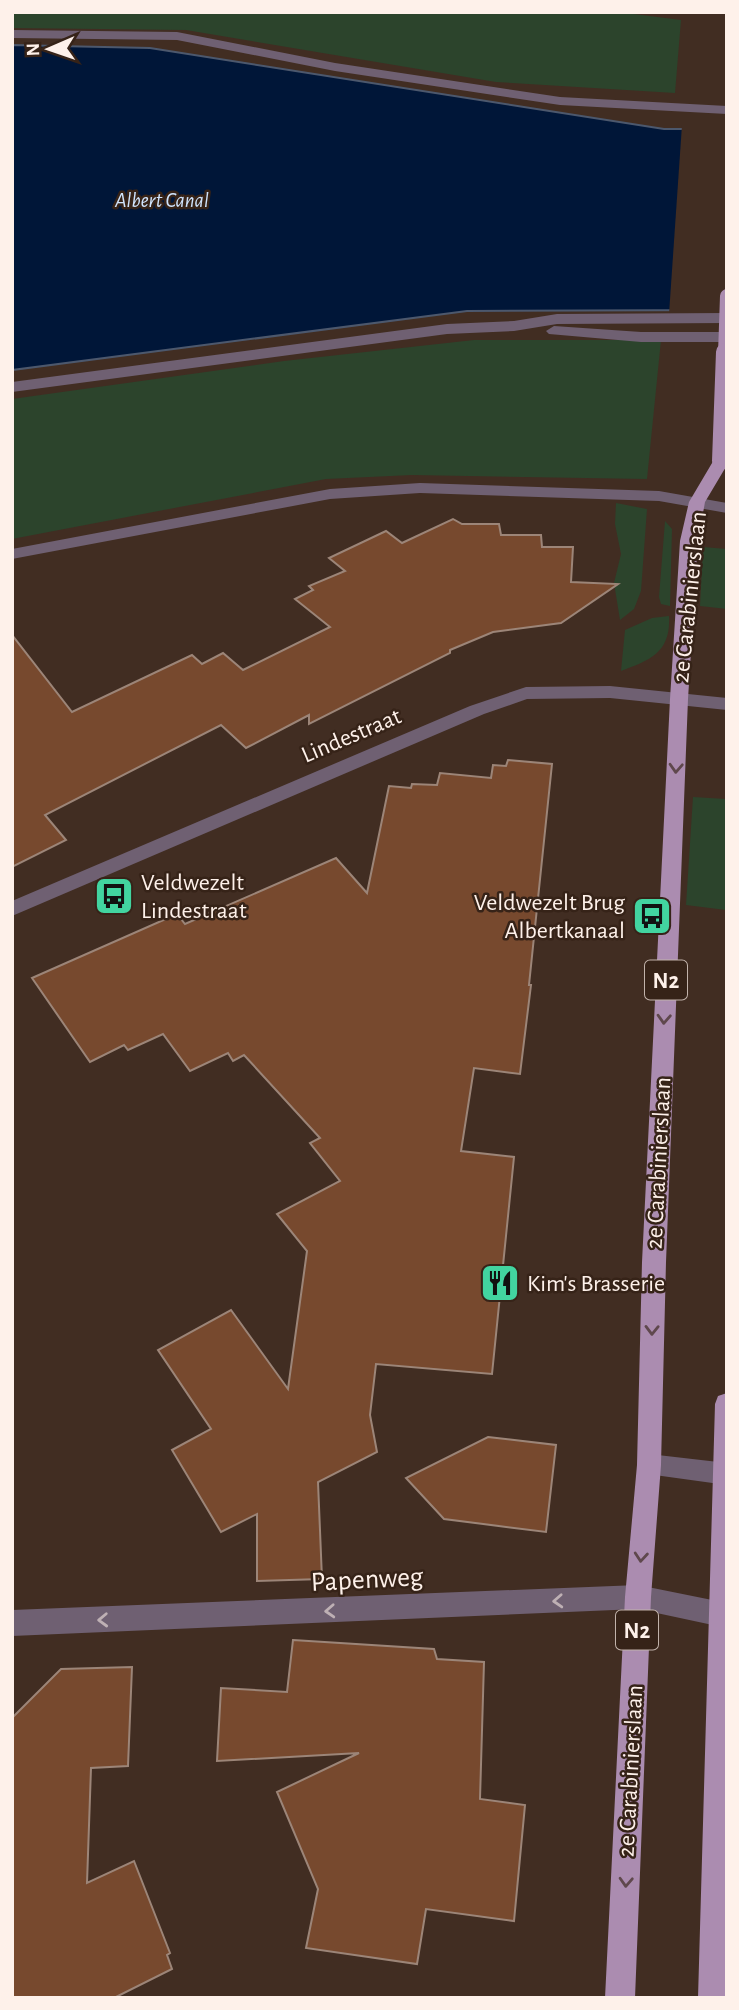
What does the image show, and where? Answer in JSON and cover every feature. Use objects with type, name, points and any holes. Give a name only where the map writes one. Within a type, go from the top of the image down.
[{"type":"main road","name":"2e Carabinierslaan","points":[[620,1998],[638,1597],[649,1465],[654,1248],[679,699],[689,541],[697,502],[724,468],[727,296]]},
{"type":"main road","points":[[713,1998],[727,1404]]},
{"type":"street","points":[[12,34],[177,36],[335,67],[560,102],[727,110]]},
{"type":"street","points":[[12,387],[447,329],[514,326],[557,319],[727,318]]},
{"type":"street","points":[[514,326],[641,337],[727,337]]},
{"type":"street","points":[[12,554],[330,494],[420,488],[586,492],[697,502],[727,508]]},
{"type":"street","name":"Lindestraat","points":[[12,909],[477,710],[526,694],[610,692],[727,704]]},
{"type":"street","points":[[649,1465],[725,1474]]},
{"type":"street","name":"Papenweg","points":[[12,1623],[638,1597],[722,1614]]},
{"type":"green space","points":[[12,12],[618,12],[681,20],[675,93],[496,82],[186,30],[12,28]]},
{"type":"green space","points":[[474,340],[661,340],[647,479],[412,475],[326,479],[12,539],[12,399],[284,361]]},
{"type":"green space","points":[[616,503],[647,509],[641,591],[634,609],[620,620],[614,583],[621,554],[615,524]]},
{"type":"green space","points":[[665,521],[672,529],[670,606],[661,604],[659,597]]},
{"type":"green space","points":[[703,547],[727,549],[727,609],[700,606]]},
{"type":"green space","points":[[669,616],[667,638],[657,653],[621,671],[625,630],[652,618]]},
{"type":"green space","points":[[693,797],[726,799],[726,910],[686,905]]},
{"type":"water","name":"Albert Canal","points":[[12,45],[150,48],[664,129],[727,129],[727,310],[467,311],[12,370]]},
{"type":"pier","points":[[682,125],[727,125],[727,314],[669,314]]},
{"type":"building","points":[[453,519],[462,524],[499,524],[501,535],[541,535],[542,547],[573,547],[571,582],[618,584],[561,623],[493,632],[450,650],[450,653],[309,724],[309,715],[246,748],[221,725],[45,815],[66,840],[12,867],[12,635],[72,712],[192,655],[202,664],[223,653],[243,670],[330,627],[295,599],[313,590],[309,586],[345,571],[329,558],[386,531],[402,543]]},
{"type":"building","points":[[508,760],[552,764],[520,1074],[474,1068],[461,1151],[514,1157],[492,1374],[376,1364],[370,1415],[377,1452],[318,1482],[322,1579],[257,1581],[257,1514],[221,1532],[172,1450],[211,1429],[158,1350],[231,1310],[288,1389],[307,1251],[277,1214],[340,1181],[310,1143],[320,1138],[244,1055],[233,1061],[228,1053],[190,1071],[163,1034],[128,1050],[124,1045],[90,1062],[32,978],[177,914],[185,924],[336,858],[367,893],[389,786],[411,788],[412,784],[437,785],[440,773],[491,778],[493,765],[506,766]]},
{"type":"building","points":[[488,1437],[556,1445],[546,1532],[444,1519],[406,1478]]},
{"type":"building","points":[[293,1640],[434,1649],[437,1659],[484,1662],[480,1799],[525,1805],[514,1921],[426,1909],[417,1964],[306,1948],[318,1889],[277,1792],[359,1753],[217,1761],[221,1688],[287,1692]]},
{"type":"building","points":[[132,1667],[128,1766],[91,1768],[87,1883],[134,1861],[170,1953],[167,1955],[172,1969],[114,1998],[12,1998],[12,1718],[61,1669]]},
{"type":"place","name":"Veldwezelt Lindestraat","points":[[114,896]]},
{"type":"place","name":"Veldwezelt Brug Albertkanaal","points":[[652,916]]},
{"type":"place","name":"Kim's Brasserie","points":[[500,1283]]}]
